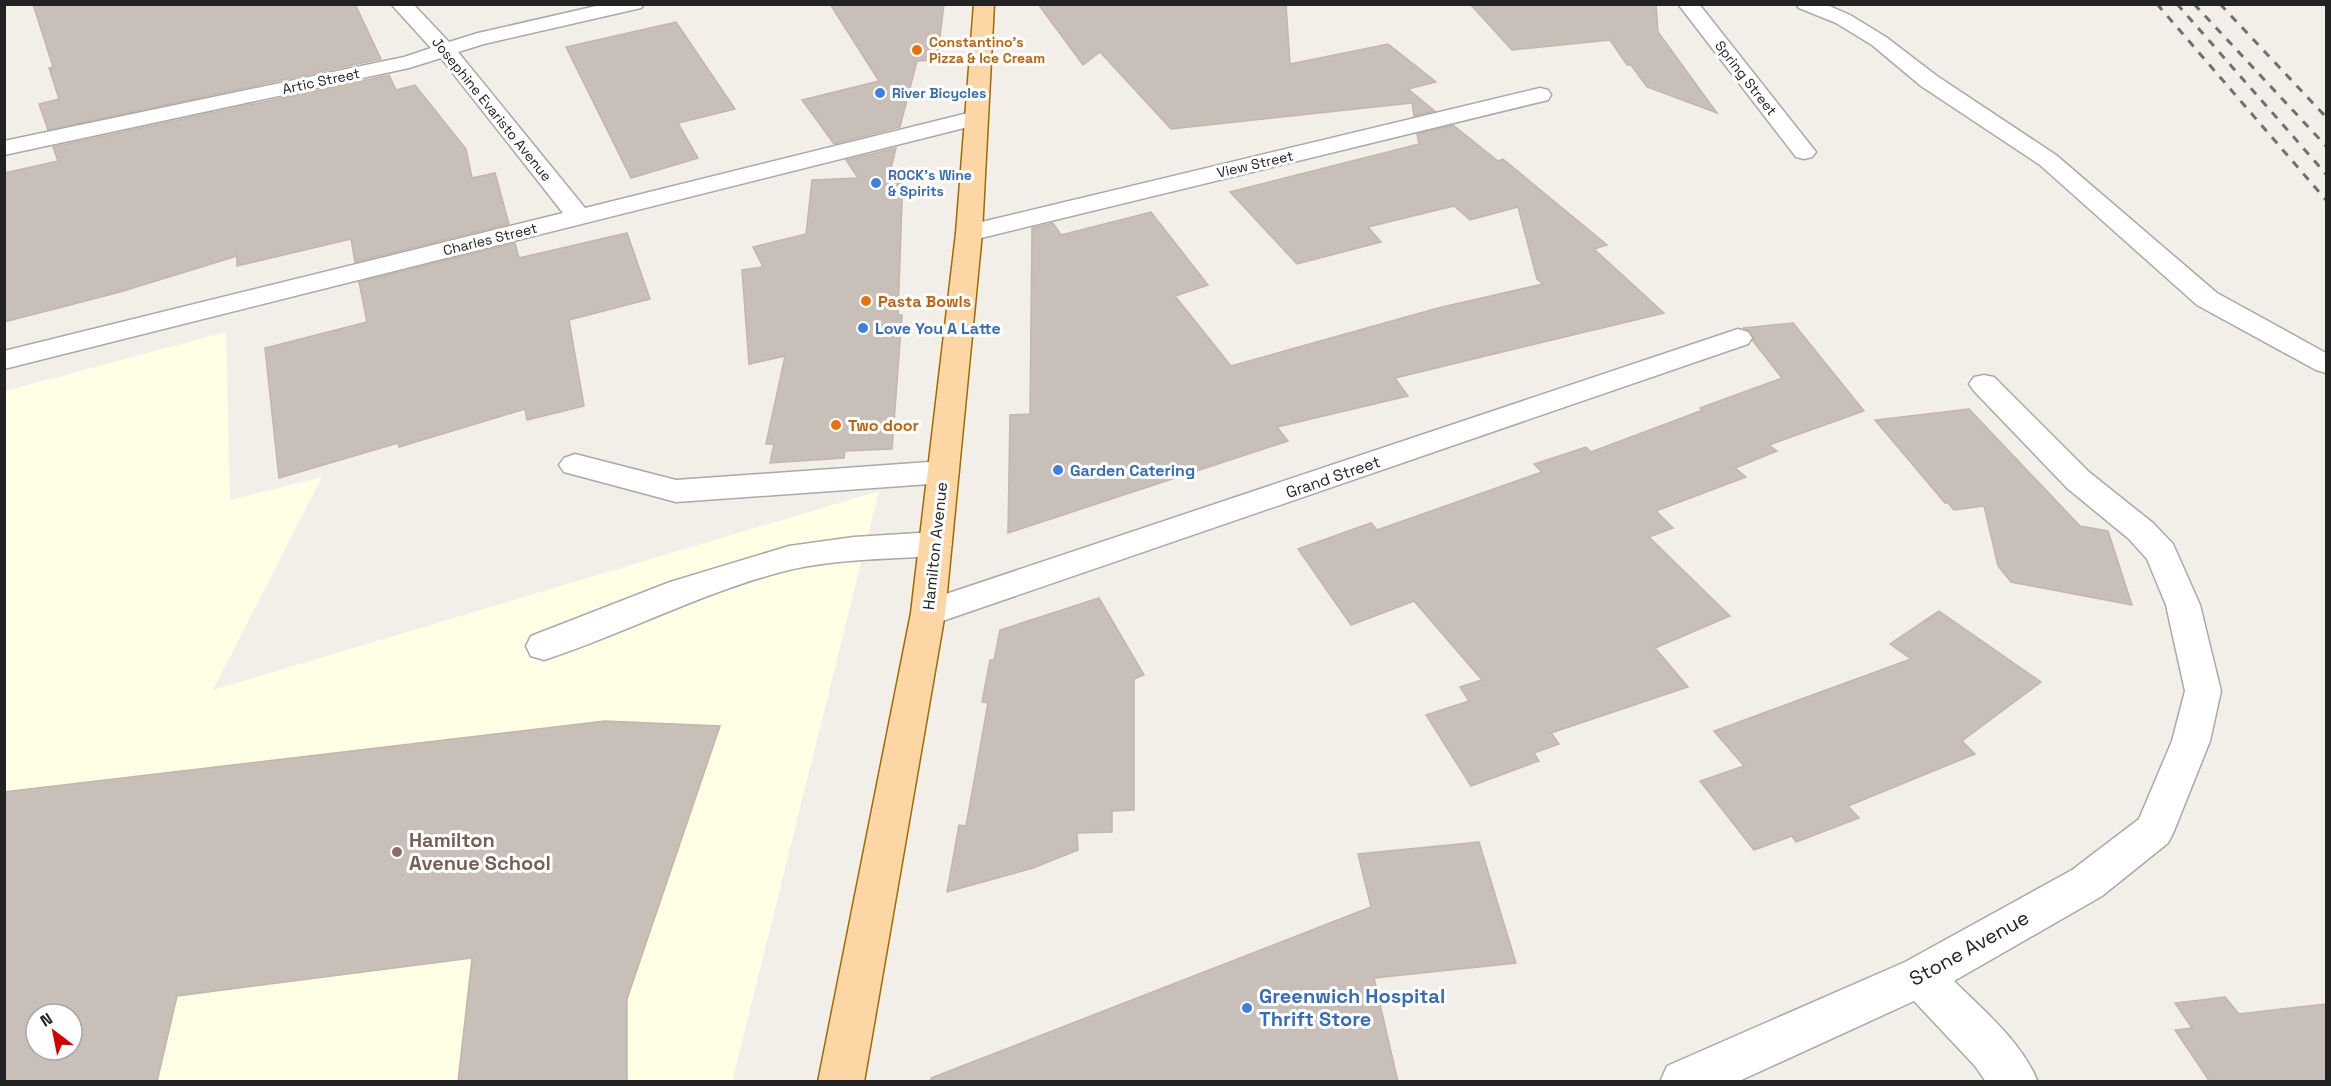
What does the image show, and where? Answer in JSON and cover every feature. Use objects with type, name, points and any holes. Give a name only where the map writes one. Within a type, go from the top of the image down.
[{"type":"main road","name":"Hamilton Avenue","points":[[841,1082],[928,613],[969,232],[984,4]]},
{"type":"street","name":"Josephine Evaristo Avenue","points":[[401,4],[446,51],[579,217]]},
{"type":"street","name":"Artic Street","points":[[4,148],[398,64],[446,51],[478,39],[634,4]]},
{"type":"street","name":"Spring Street","points":[[1688,4],[1804,153]]},
{"type":"street","points":[[1806,4],[1843,19],[1880,41],[1929,81],[2048,160],[2207,299],[2326,364]]},
{"type":"street","name":"View Street","points":[[969,232],[1540,95]]},
{"type":"street","name":"Charles Street","points":[[4,360],[976,118]]},
{"type":"street","name":"Grand Street","points":[[928,613],[1538,408],[1738,338]]},
{"type":"street","name":"Stone Avenue","points":[[1683,1082],[1920,977],[2087,883],[2154,831],[2191,741],[2203,691],[2183,605],[2161,553],[2141,531],[2078,480],[1984,384]]},
{"type":"street","points":[[575,465],[676,491],[943,472]]},
{"type":"street","points":[[544,646],[682,591],[789,558],[854,549],[935,544]]},
{"type":"street","points":[[1920,977],[1991,1050],[2015,1082]]},
{"type":"shaded area","name":"Hamilton Avenue School","points":[[226,332],[230,500],[322,477],[213,690],[879,491],[732,1081],[5,1082],[5,391]]},
{"type":"building","points":[[33,4],[355,4],[381,59],[48,130],[39,104],[59,99],[49,68],[53,67]]},
{"type":"building","points":[[830,4],[944,4],[937,60],[917,61],[900,127],[834,144],[802,100],[879,81]]},
{"type":"building","points":[[1038,4],[1286,4],[1290,64],[1388,44],[1436,82],[1408,89],[1435,111],[1414,116],[1412,103],[1171,129],[1100,52],[1083,65]]},
{"type":"building","points":[[1470,4],[1656,4],[1658,32],[1717,113],[1647,87],[1631,65],[1627,65],[1610,40],[1512,50]]},
{"type":"building","points":[[676,22],[735,109],[678,123],[698,158],[631,178],[566,47]]},
{"type":"building","points":[[389,75],[396,90],[415,85],[466,149],[472,178],[495,173],[509,224],[355,262],[351,239],[237,266],[237,256],[120,292],[4,322],[4,173],[58,161],[53,147]]},
{"type":"building","points":[[1453,125],[1498,161],[1503,159],[1607,245],[1594,249],[1664,313],[1395,378],[1408,396],[1277,427],[1288,441],[1008,533],[1010,415],[1030,414],[1032,228],[1053,223],[1061,235],[1151,212],[1208,285],[1175,296],[1231,366],[1438,308],[1543,284],[1537,279],[1518,207],[1470,220],[1454,206],[1368,227],[1381,242],[1297,264],[1230,192],[1419,144],[1417,134]]},
{"type":"building","points":[[896,148],[889,176],[903,175],[898,315],[902,315],[892,449],[845,451],[844,458],[770,463],[774,444],[766,444],[785,356],[749,364],[742,270],[763,267],[753,247],[806,234],[812,180],[858,178],[846,160]]},
{"type":"building","points":[[627,233],[650,299],[569,320],[584,406],[527,420],[525,409],[399,447],[398,443],[279,478],[265,348],[367,322],[359,282],[515,243],[519,258]]},
{"type":"building","points":[[1793,323],[1864,411],[1769,445],[1777,451],[1735,468],[1746,477],[1656,511],[1673,528],[1649,537],[1730,616],[1655,648],[1688,687],[1551,733],[1559,744],[1534,753],[1539,761],[1471,786],[1426,715],[1469,701],[1460,687],[1482,680],[1414,601],[1351,625],[1298,549],[1371,523],[1377,530],[1542,472],[1534,464],[1586,447],[1591,452],[1782,378],[1753,341],[1754,337],[1750,331],[1743,328]]},
{"type":"building","points":[[1969,409],[2080,526],[2108,531],[2132,605],[2011,582],[1998,566],[1984,506],[1954,510],[1948,503],[1945,503],[1875,420]]},
{"type":"building","points":[[1099,598],[1144,675],[1134,679],[1134,810],[1112,811],[1112,832],[1077,833],[1078,850],[1033,868],[947,892],[959,825],[966,826],[988,703],[982,702],[990,660],[994,660],[1000,630]]},
{"type":"building","points":[[1939,611],[2041,682],[1962,741],[1975,754],[1848,806],[1859,818],[1796,842],[1792,836],[1754,850],[1700,781],[1744,766],[1714,731],[1911,659],[1890,644]]},
{"type":"building","points":[[605,721],[720,726],[627,999],[627,1082],[458,1082],[472,958],[177,996],[157,1082],[4,1082],[4,792]]},
{"type":"building","name":"Greenwich Hospital Thrift Store","points":[[1479,842],[1516,963],[1374,978],[1398,1082],[931,1082],[931,1078],[1371,907],[1358,854]]},
{"type":"building","points":[[2225,997],[2239,1014],[2326,1004],[2326,1082],[2210,1082],[2175,1030],[2192,1028],[2175,1003]]},
{"type":"railway","points":[[2157,4],[2326,200]]},
{"type":"railway","points":[[2177,4],[2326,174]]},
{"type":"railway","points":[[2194,4],[2326,146]]},
{"type":"railway","points":[[2220,4],[2326,117]]},
{"type":"place","name":"Constantino's Pizza & Ice Cream","points":[[917,50]]},
{"type":"place","name":"River Bicycles","points":[[880,93]]},
{"type":"place","name":"ROCK's Wine & Spirits","points":[[876,183]]},
{"type":"place","name":"Pasta Bowls","points":[[866,301]]},
{"type":"place","name":"Love You A Latte","points":[[863,328]]},
{"type":"place","name":"Two door","points":[[836,425]]},
{"type":"place","name":"Garden Catering","points":[[1058,470]]},
{"type":"place","name":"Hamilton Avenue School","points":[[397,852]]},
{"type":"place","name":"Greenwich Hospital Thrift Store","points":[[1247,1008]]}]
